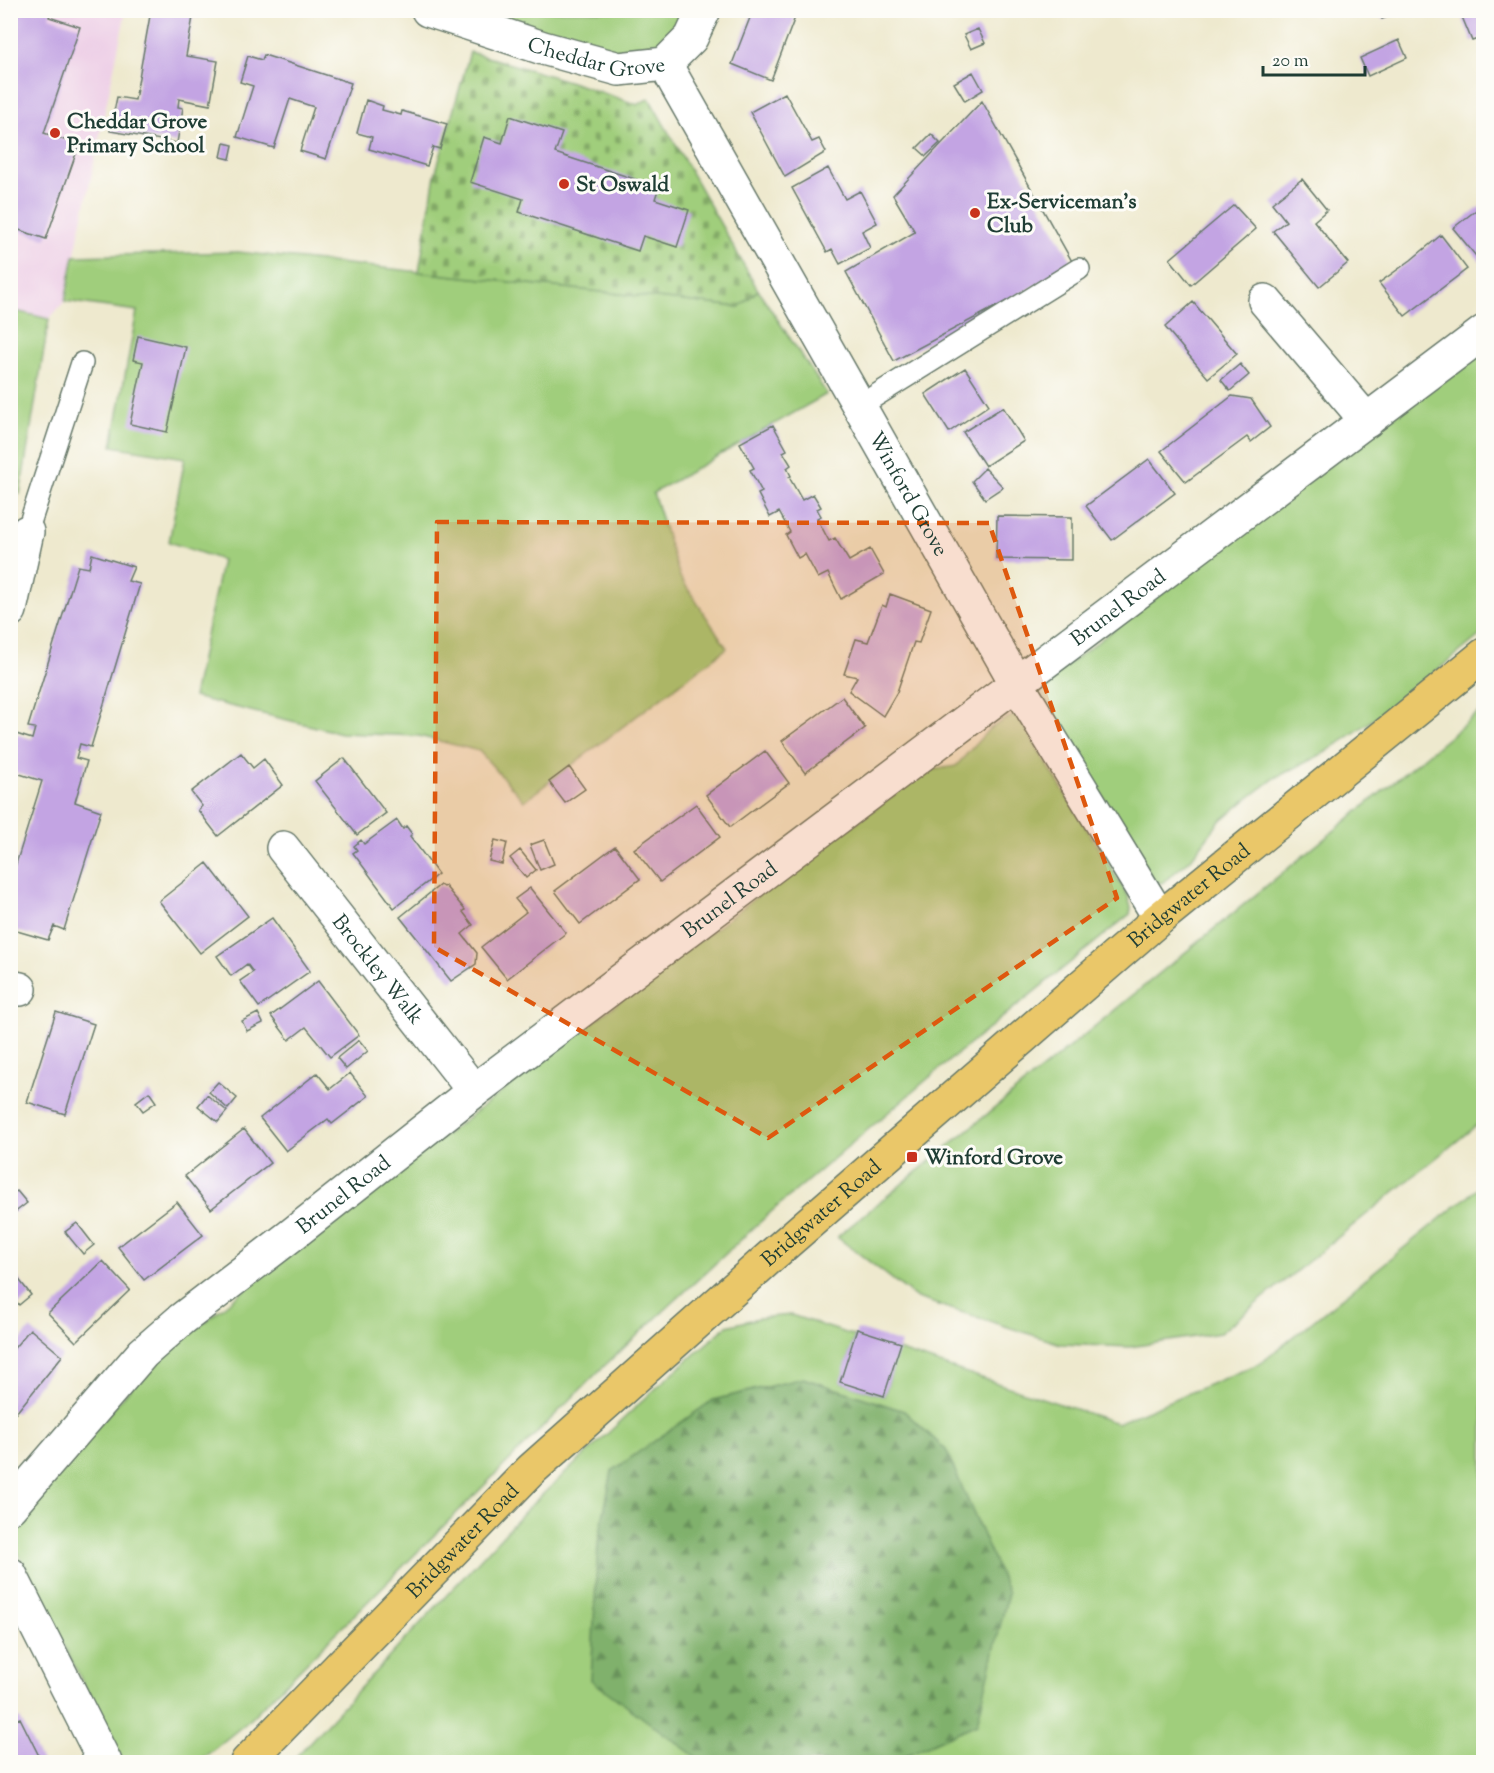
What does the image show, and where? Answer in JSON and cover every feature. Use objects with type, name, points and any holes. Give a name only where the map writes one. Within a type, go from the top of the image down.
[{"type":"highway","name":"Bridgwater Road","points":[[247,1762],[531,1470],[770,1257],[1160,918],[1484,655]]},
{"type":"street","name":"Cheddar Grove","points":[[428,10],[543,48],[619,69],[665,64],[691,38],[704,10]]},
{"type":"street","name":"Winford Grove","points":[[665,64],[1017,684],[1160,918]]},
{"type":"street","points":[[1265,301],[1367,421]]},
{"type":"street","name":"Brunel Road","points":[[10,1507],[130,1367],[182,1319],[474,1091],[1484,332]]},
{"type":"street","points":[[10,610],[27,532]]},
{"type":"street","name":"Brockley Walk","points":[[283,848],[474,1091]]},
{"type":"street","points":[[10,1574],[105,1762]]},
{"type":"lane","points":[[859,406],[1079,269]]},
{"type":"lane","points":[[27,532],[82,363]]},
{"type":"highlighted area","points":[[437,522],[989,523],[1117,898],[768,1138],[434,947]]},
{"type":"shaded area","name":"Cheddar Grove Primary School","points":[[11,11],[126,11],[65,301],[49,319],[20,494],[11,492]]},
{"type":"green space","points":[[463,11],[688,11],[674,40],[650,53],[625,59]]},
{"type":"green space","points":[[470,52],[568,81],[638,105],[649,98],[758,290],[739,307],[419,272],[435,175]]},
{"type":"green space","points":[[238,252],[739,307],[758,290],[827,394],[653,493],[680,577],[727,648],[524,801],[479,751],[419,736],[341,733],[193,697],[222,560],[169,542],[185,458],[112,446],[137,311],[65,301],[74,256]]},
{"type":"green space","points":[[11,310],[49,319],[20,494],[11,492]]},
{"type":"green space","points":[[1483,347],[1483,633],[1393,706],[1326,752],[1275,778],[1251,796],[1219,822],[1191,859],[1162,883],[1153,881],[1041,694],[1040,686]]},
{"type":"green space","points":[[1483,709],[1483,1120],[1220,1333],[1130,1347],[1061,1344],[917,1298],[837,1237]]},
{"type":"green space","points":[[1017,715],[1128,896],[1130,914],[950,1060],[772,1211],[601,1369],[245,1724],[198,1762],[122,1762],[16,1548],[13,1532],[19,1517],[149,1367],[265,1273],[776,882],[926,771],[956,766],[989,729]]},
{"type":"green space","points":[[1483,1184],[1483,1762],[291,1762],[528,1508],[667,1378],[727,1326],[759,1318],[791,1315],[855,1336],[841,1382],[884,1396],[898,1350],[1117,1423],[1261,1363]]},
{"type":"green space","points":[[803,1378],[904,1411],[946,1450],[1008,1593],[977,1724],[891,1762],[703,1762],[591,1680],[598,1543],[612,1471],[713,1400]]},
{"type":"building","points":[[10,10],[51,10],[49,17],[80,27],[44,133],[79,145],[46,239],[13,228],[10,234]]},
{"type":"building","points":[[151,10],[201,10],[200,18],[193,17],[186,56],[218,61],[210,105],[179,99],[178,107],[183,108],[177,143],[110,131],[117,97],[135,100]]},
{"type":"building","points":[[753,10],[797,12],[771,80],[732,64]]},
{"type":"building","points":[[1378,10],[1414,11],[1403,15],[1401,12],[1382,19]]},
{"type":"building","points":[[1484,10],[1484,37],[1472,41],[1460,12]]},
{"type":"building","points":[[978,29],[985,43],[971,49],[964,35]]},
{"type":"building","points":[[1399,40],[1407,58],[1368,76],[1360,58]]},
{"type":"building","points":[[264,55],[351,83],[326,159],[300,151],[314,107],[290,99],[274,148],[237,137],[253,86],[240,82],[248,56],[262,60]]},
{"type":"building","points":[[973,72],[983,90],[965,101],[954,83]]},
{"type":"building","points":[[785,93],[812,142],[819,139],[826,152],[785,177],[750,112]]},
{"type":"building","points":[[366,100],[383,106],[382,110],[401,115],[402,111],[447,124],[440,149],[433,147],[427,166],[369,149],[372,137],[357,133]]},
{"type":"building","name":"Ex-Serviceman's Club","points":[[982,101],[1074,265],[894,361],[846,272],[915,232],[893,195]]},
{"type":"building","name":"St Oswald","points":[[510,116],[562,133],[555,153],[659,187],[655,199],[689,210],[677,247],[643,236],[638,251],[519,212],[523,199],[470,182],[484,137],[502,143]]},
{"type":"building","points":[[931,134],[940,143],[926,156],[917,148]]},
{"type":"building","points":[[224,143],[233,145],[230,159],[221,157]]},
{"type":"building","points":[[828,168],[845,199],[860,191],[877,223],[862,231],[870,248],[840,264],[832,249],[827,252],[792,188]]},
{"type":"building","points":[[1302,179],[1327,210],[1314,221],[1348,263],[1319,287],[1273,231],[1286,221],[1272,203]]},
{"type":"building","points":[[1484,204],[1484,258],[1480,261],[1453,228]]},
{"type":"building","points":[[1234,205],[1256,229],[1191,285],[1170,259]]},
{"type":"building","points":[[1441,235],[1467,269],[1405,316],[1379,283]]},
{"type":"building","points":[[1193,302],[1237,354],[1208,378],[1165,327]]},
{"type":"building","points":[[138,336],[186,347],[167,432],[130,424],[143,362],[133,360]]},
{"type":"building","points":[[1240,364],[1249,375],[1230,391],[1221,380]]},
{"type":"building","points":[[965,368],[989,405],[949,432],[925,394]]},
{"type":"building","points":[[1232,396],[1251,399],[1270,427],[1251,442],[1247,437],[1186,482],[1161,451]]},
{"type":"building","points":[[1003,407],[1024,441],[985,466],[963,432]]},
{"type":"building","points":[[773,425],[787,450],[783,452],[791,465],[787,468],[791,476],[789,477],[802,500],[813,494],[821,507],[817,509],[821,516],[817,518],[829,541],[835,538],[849,561],[870,549],[884,574],[841,599],[828,573],[818,578],[805,554],[798,558],[786,535],[790,532],[779,512],[770,517],[758,494],[762,492],[750,470],[754,468],[740,443]]},
{"type":"building","points":[[1149,459],[1175,493],[1112,540],[1086,506]]},
{"type":"building","points":[[985,468],[1003,487],[985,499],[972,481]]},
{"type":"building","points":[[997,516],[1072,517],[1072,560],[996,559]]},
{"type":"building","points":[[92,554],[134,567],[128,581],[140,584],[91,747],[80,744],[76,758],[87,761],[75,802],[101,811],[64,930],[54,926],[48,940],[10,929],[13,914],[10,913],[10,883],[42,781],[10,771],[10,741],[13,733],[32,739],[35,728],[28,727],[78,566],[89,568]]},
{"type":"building","points":[[890,594],[931,609],[919,643],[914,642],[897,692],[883,716],[849,691],[857,677],[844,674],[856,639],[868,642],[882,605],[886,607]]},
{"type":"building","points":[[842,697],[865,728],[805,773],[782,741]]},
{"type":"building","points":[[765,751],[789,783],[730,827],[706,795]]},
{"type":"building","points":[[241,753],[253,768],[264,759],[283,785],[218,836],[198,810],[202,806],[191,792]]},
{"type":"building","points":[[344,758],[386,813],[357,835],[315,781]]},
{"type":"building","points":[[569,767],[585,789],[565,803],[549,782]]},
{"type":"building","points":[[696,804],[720,837],[660,882],[634,849]]},
{"type":"building","points":[[397,820],[403,829],[406,826],[412,834],[410,836],[438,874],[394,908],[353,853],[357,850],[354,846],[361,840],[364,844]]},
{"type":"building","points":[[495,840],[507,843],[502,864],[489,861]]},
{"type":"building","points":[[544,840],[554,864],[540,870],[530,845]]},
{"type":"building","points":[[615,846],[640,879],[580,924],[555,891]]},
{"type":"building","points":[[520,850],[536,870],[526,878],[510,858]]},
{"type":"building","points":[[207,863],[248,916],[200,953],[159,901]]},
{"type":"building","points":[[440,885],[445,886],[465,910],[463,912],[473,925],[462,934],[477,953],[476,964],[451,981],[400,917]]},
{"type":"building","points":[[530,888],[566,933],[507,979],[481,947],[526,912],[515,899]]},
{"type":"building","points":[[272,918],[310,971],[259,1007],[240,981],[253,972],[247,964],[231,976],[217,956]]},
{"type":"building","points":[[318,981],[359,1035],[330,1057],[306,1027],[289,1040],[271,1016]]},
{"type":"building","points":[[56,1012],[94,1024],[65,1114],[27,1102]]},
{"type":"building","points":[[258,1013],[263,1023],[247,1031],[242,1021]]},
{"type":"building","points":[[359,1040],[368,1051],[346,1069],[337,1058]]},
{"type":"building","points":[[317,1073],[330,1089],[350,1073],[368,1096],[332,1124],[328,1119],[286,1151],[260,1118]]},
{"type":"building","points":[[218,1082],[237,1098],[228,1109],[209,1092]]},
{"type":"building","points":[[149,1092],[156,1102],[143,1111],[136,1102]]},
{"type":"building","points":[[207,1095],[227,1111],[218,1122],[198,1106]]},
{"type":"building","points":[[244,1129],[270,1163],[211,1209],[185,1176]]},
{"type":"building","points":[[17,1191],[27,1203],[14,1213],[10,1209],[10,1196]]},
{"type":"building","points":[[177,1202],[203,1235],[144,1280],[118,1247]]},
{"type":"building","points":[[77,1223],[94,1245],[83,1254],[65,1232]]},
{"type":"building","points":[[103,1261],[130,1290],[76,1342],[48,1313]]},
{"type":"building","points":[[10,1268],[31,1295],[19,1305],[10,1294]]},
{"type":"building","points":[[30,1329],[62,1356],[16,1413],[10,1409],[10,1353]]},
{"type":"building","points":[[857,1329],[901,1343],[884,1396],[840,1382]]},
{"type":"building","points":[[10,1716],[13,1721],[20,1718],[42,1762],[10,1762]]},
{"type":"place","name":"Cheddar Grove Primary School","points":[[55,133]]},
{"type":"place","name":"St Oswald","points":[[564,184]]},
{"type":"place","name":"Ex-Serviceman's Club","points":[[975,213]]},
{"type":"place","name":"Winford Grove","points":[[912,1157]]}]
